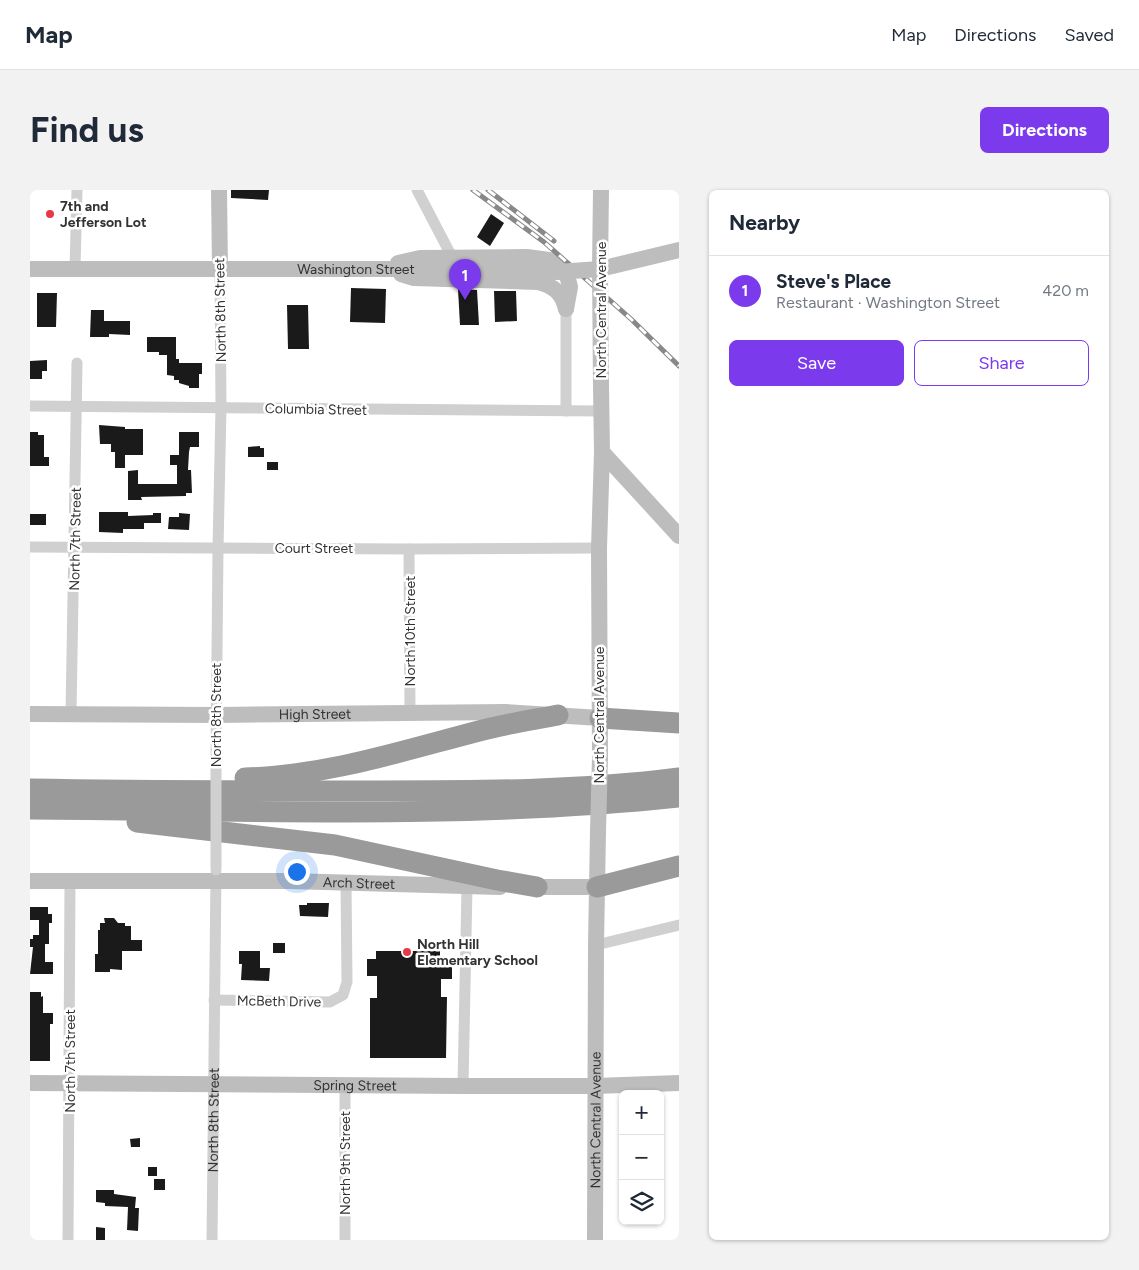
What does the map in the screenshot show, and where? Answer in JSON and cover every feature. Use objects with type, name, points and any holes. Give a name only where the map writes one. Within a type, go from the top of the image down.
[{"type":"highway","points":[[31,799],[178,780],[263,778],[308,772],[356,764],[481,730],[558,715]]},
{"type":"highway","points":[[600,718],[679,723]]},
{"type":"highway","points":[[31,799],[197,792],[471,790],[604,786],[679,778]]},
{"type":"highway","points":[[31,799],[454,810],[544,808],[679,797]]},
{"type":"highway","points":[[31,799],[335,845],[537,887]]},
{"type":"highway","points":[[597,887],[679,866]]},
{"type":"main road","name":"North 8th Street","points":[[219,190],[220,269]]},
{"type":"main road","name":"North Central Avenue","points":[[595,1240],[596,945],[600,758],[599,548],[602,452],[601,190]]},
{"type":"main road","name":"Washington Street","points":[[30,269],[414,269],[557,272],[600,269],[679,250]]},
{"type":"main road","points":[[379,269],[420,258],[527,257],[549,260],[560,267],[567,275],[570,287],[566,309]]},
{"type":"main road","points":[[379,269],[414,278],[538,282],[548,285],[559,293],[566,309]]},
{"type":"main road","points":[[602,452],[676,530]]},
{"type":"main road","name":"High Street","points":[[30,714],[217,715],[505,712],[600,718]]},
{"type":"main road","name":"Arch Street","points":[[30,881],[216,876],[346,884],[467,887],[597,887]]},
{"type":"main road","name":"Spring Street","points":[[30,1083],[463,1086],[595,1086],[679,1083]]},
{"type":"street","points":[[75,269],[77,190]]},
{"type":"street","points":[[418,190],[452,257]]},
{"type":"street","name":"North 8th Street","points":[[212,1240],[221,408],[220,269]]},
{"type":"street","points":[[566,309],[566,411]]},
{"type":"street","name":"North 7th Street","points":[[71,714],[77,363]]},
{"type":"street","name":"Columbia Street","points":[[30,406],[601,411]]},
{"type":"street","name":"Court Street","points":[[30,547],[599,548]]},
{"type":"street","name":"North 10th Street","points":[[409,549],[410,714]]},
{"type":"street","name":"North 7th Street","points":[[68,1240],[70,881]]},
{"type":"street","name":"McBeth Drive","points":[[214,1000],[330,1002],[343,995],[347,982],[346,884]]},
{"type":"street","points":[[463,1086],[467,887]]},
{"type":"street","points":[[596,945],[679,924]]},
{"type":"street","name":"North 9th Street","points":[[345,1240],[346,1085]]},
{"type":"building","points":[[231,190],[269,190],[268,200],[231,198]]},
{"type":"building","points":[[491,214],[504,223],[490,246],[477,237]]},
{"type":"building","points":[[351,288],[386,289],[385,323],[350,322]]},
{"type":"building","points":[[458,289],[477,290],[479,325],[460,325]]},
{"type":"building","points":[[494,291],[516,291],[517,321],[495,322]]},
{"type":"building","points":[[37,293],[57,293],[56,327],[37,327]]},
{"type":"building","points":[[287,305],[308,305],[309,349],[288,349]]},
{"type":"building","points":[[91,310],[104,310],[104,321],[130,321],[130,335],[109,334],[109,337],[90,337]]},
{"type":"building","points":[[147,337],[176,337],[176,359],[179,359],[179,363],[202,363],[202,374],[199,374],[199,388],[189,388],[189,386],[179,383],[179,380],[174,380],[174,376],[167,375],[167,355],[159,355],[159,352],[147,352]]},
{"type":"building","points":[[47,360],[47,371],[42,371],[42,379],[30,379],[30,361]]},
{"type":"building","points":[[99,425],[125,427],[125,429],[143,429],[143,455],[125,455],[125,468],[115,468],[115,452],[111,452],[111,444],[100,444]]},
{"type":"building","points":[[30,432],[38,432],[38,435],[44,435],[44,457],[49,457],[49,466],[30,466]]},
{"type":"building","points":[[179,432],[199,432],[199,447],[190,447],[189,452],[188,470],[191,470],[192,493],[186,493],[186,496],[141,497],[142,500],[128,500],[128,471],[138,470],[138,484],[177,484],[177,465],[170,465],[170,455],[179,455]]},
{"type":"building","points":[[260,446],[260,448],[264,448],[264,457],[248,457],[248,447]]},
{"type":"building","points":[[267,462],[278,462],[278,470],[267,470]]},
{"type":"building","points":[[99,512],[128,512],[128,516],[161,513],[161,523],[144,523],[144,529],[123,529],[123,533],[99,532]]},
{"type":"building","points":[[179,513],[190,514],[189,530],[168,529],[169,517],[179,517]]},
{"type":"building","points":[[30,514],[46,514],[46,525],[30,525]]},
{"type":"building","points":[[307,903],[329,903],[328,917],[300,916],[299,905],[307,905]]},
{"type":"building","points":[[30,907],[48,907],[48,914],[52,914],[52,923],[49,923],[49,944],[45,944],[45,962],[53,962],[53,974],[30,974],[33,947],[30,947],[30,939],[33,939],[33,935],[39,935],[39,920],[30,920]]},
{"type":"building","points":[[104,918],[114,918],[118,923],[125,923],[125,926],[131,926],[131,940],[142,940],[142,951],[122,951],[122,970],[110,969],[110,972],[95,972],[95,954],[98,954],[98,930],[100,930],[100,923],[105,923]]},
{"type":"building","points":[[273,943],[285,943],[285,953],[273,953]]},
{"type":"building","points":[[239,951],[260,951],[260,968],[270,968],[269,981],[241,980],[242,964],[239,964]]},
{"type":"building","points":[[376,951],[440,951],[440,957],[452,957],[452,979],[441,979],[441,997],[447,997],[446,1058],[370,1058],[370,998],[377,998],[377,976],[367,976],[367,959],[376,959]]},
{"type":"building","points":[[30,992],[41,992],[41,997],[43,996],[43,1013],[53,1013],[53,1024],[50,1024],[50,1061],[30,1061]]},
{"type":"building","points":[[140,1138],[140,1147],[131,1147],[130,1139]]},
{"type":"building","points":[[148,1167],[157,1167],[157,1176],[148,1176]]},
{"type":"building","points":[[154,1179],[165,1179],[165,1190],[154,1190]]},
{"type":"building","points":[[96,1190],[114,1190],[114,1194],[136,1197],[135,1208],[139,1208],[138,1231],[127,1230],[128,1207],[105,1206],[105,1203],[96,1202]]},
{"type":"building","points":[[96,1227],[105,1228],[105,1240],[96,1240]]},
{"type":"railway","points":[[473,190],[544,242],[631,319],[679,366]]},
{"type":"railway","points":[[488,190],[554,241]]},
{"type":"place","name":"7th and Jefferson Lot","points":[[50,214]]},
{"type":"place","name":"Steve's Place","points":[[465,300]]},
{"type":"place","name":"North Hill Elementary School","points":[[407,952]]}]
